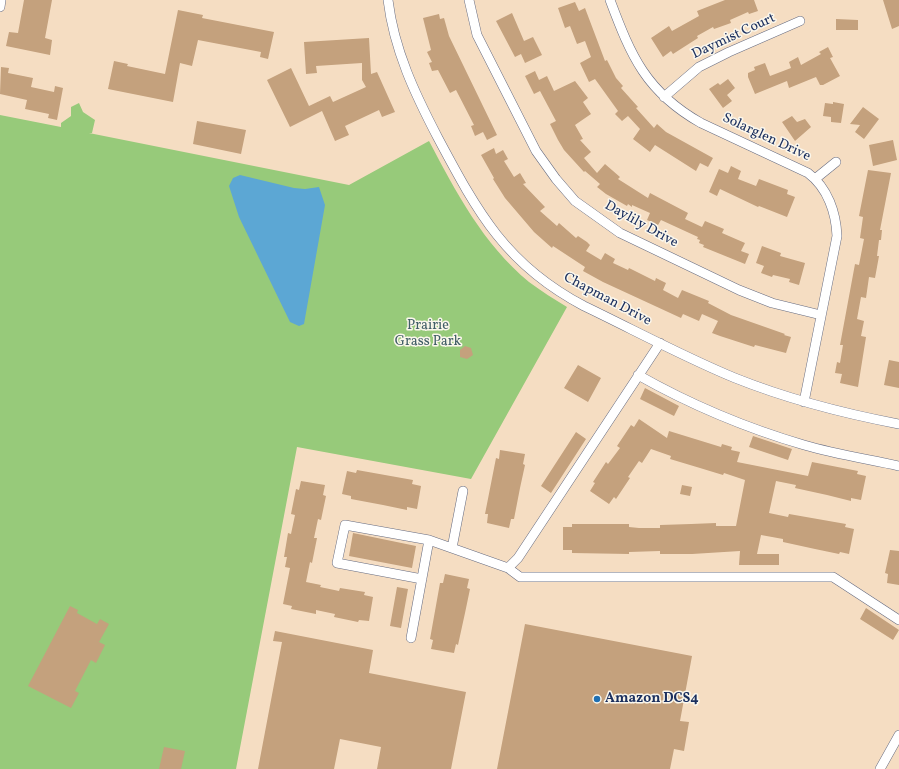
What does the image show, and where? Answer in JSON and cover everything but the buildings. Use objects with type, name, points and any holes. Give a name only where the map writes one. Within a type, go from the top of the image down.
[{"type":"street","points":[[0,7],[1,0]]},
{"type":"street","name":"Chapman Drive","points":[[388,0],[396,44],[411,85],[465,190],[488,225],[520,261],[548,285],[584,306],[736,378],[832,411],[899,424]]},
{"type":"street","name":"Daylily Drive","points":[[469,0],[477,35],[536,151],[552,175],[575,201],[620,233],[739,290],[772,303],[821,315]]},
{"type":"street","name":"Solarglen Drive","points":[[610,0],[634,58],[641,70],[664,97],[681,111],[701,123],[799,168],[815,179],[828,196],[836,225],[834,249],[804,402]]},
{"type":"street","name":"Daymist Court","points":[[664,97],[688,76],[706,63],[800,22]]},
{"type":"street","points":[[815,179],[836,162]]},
{"type":"street","points":[[508,568],[518,558],[660,343]]},
{"type":"street","points":[[638,375],[710,412],[771,434],[833,452],[899,466]]},
{"type":"street","points":[[452,548],[463,491]]},
{"type":"street","points":[[422,579],[337,563],[344,525],[429,540],[508,568],[520,577],[833,577],[899,620]]},
{"type":"street","points":[[411,638],[429,540]]},
{"type":"street","points":[[880,769],[899,735]]},
{"type":"green space","name":"Prairie Grass Park","points":[[79,103],[83,112],[95,120],[92,133],[89,133],[349,185],[429,141],[460,198],[484,234],[498,251],[529,282],[567,307],[471,479],[297,447],[236,769],[0,769],[0,115],[61,127],[61,123],[71,116],[71,107]]},
{"type":"water","points":[[240,175],[294,188],[305,189],[319,187],[325,205],[304,324],[299,326],[290,322],[239,217],[229,186],[233,178]]},
{"type":"place","name":"Amazon DCS4","points":[[597,699]]}]
